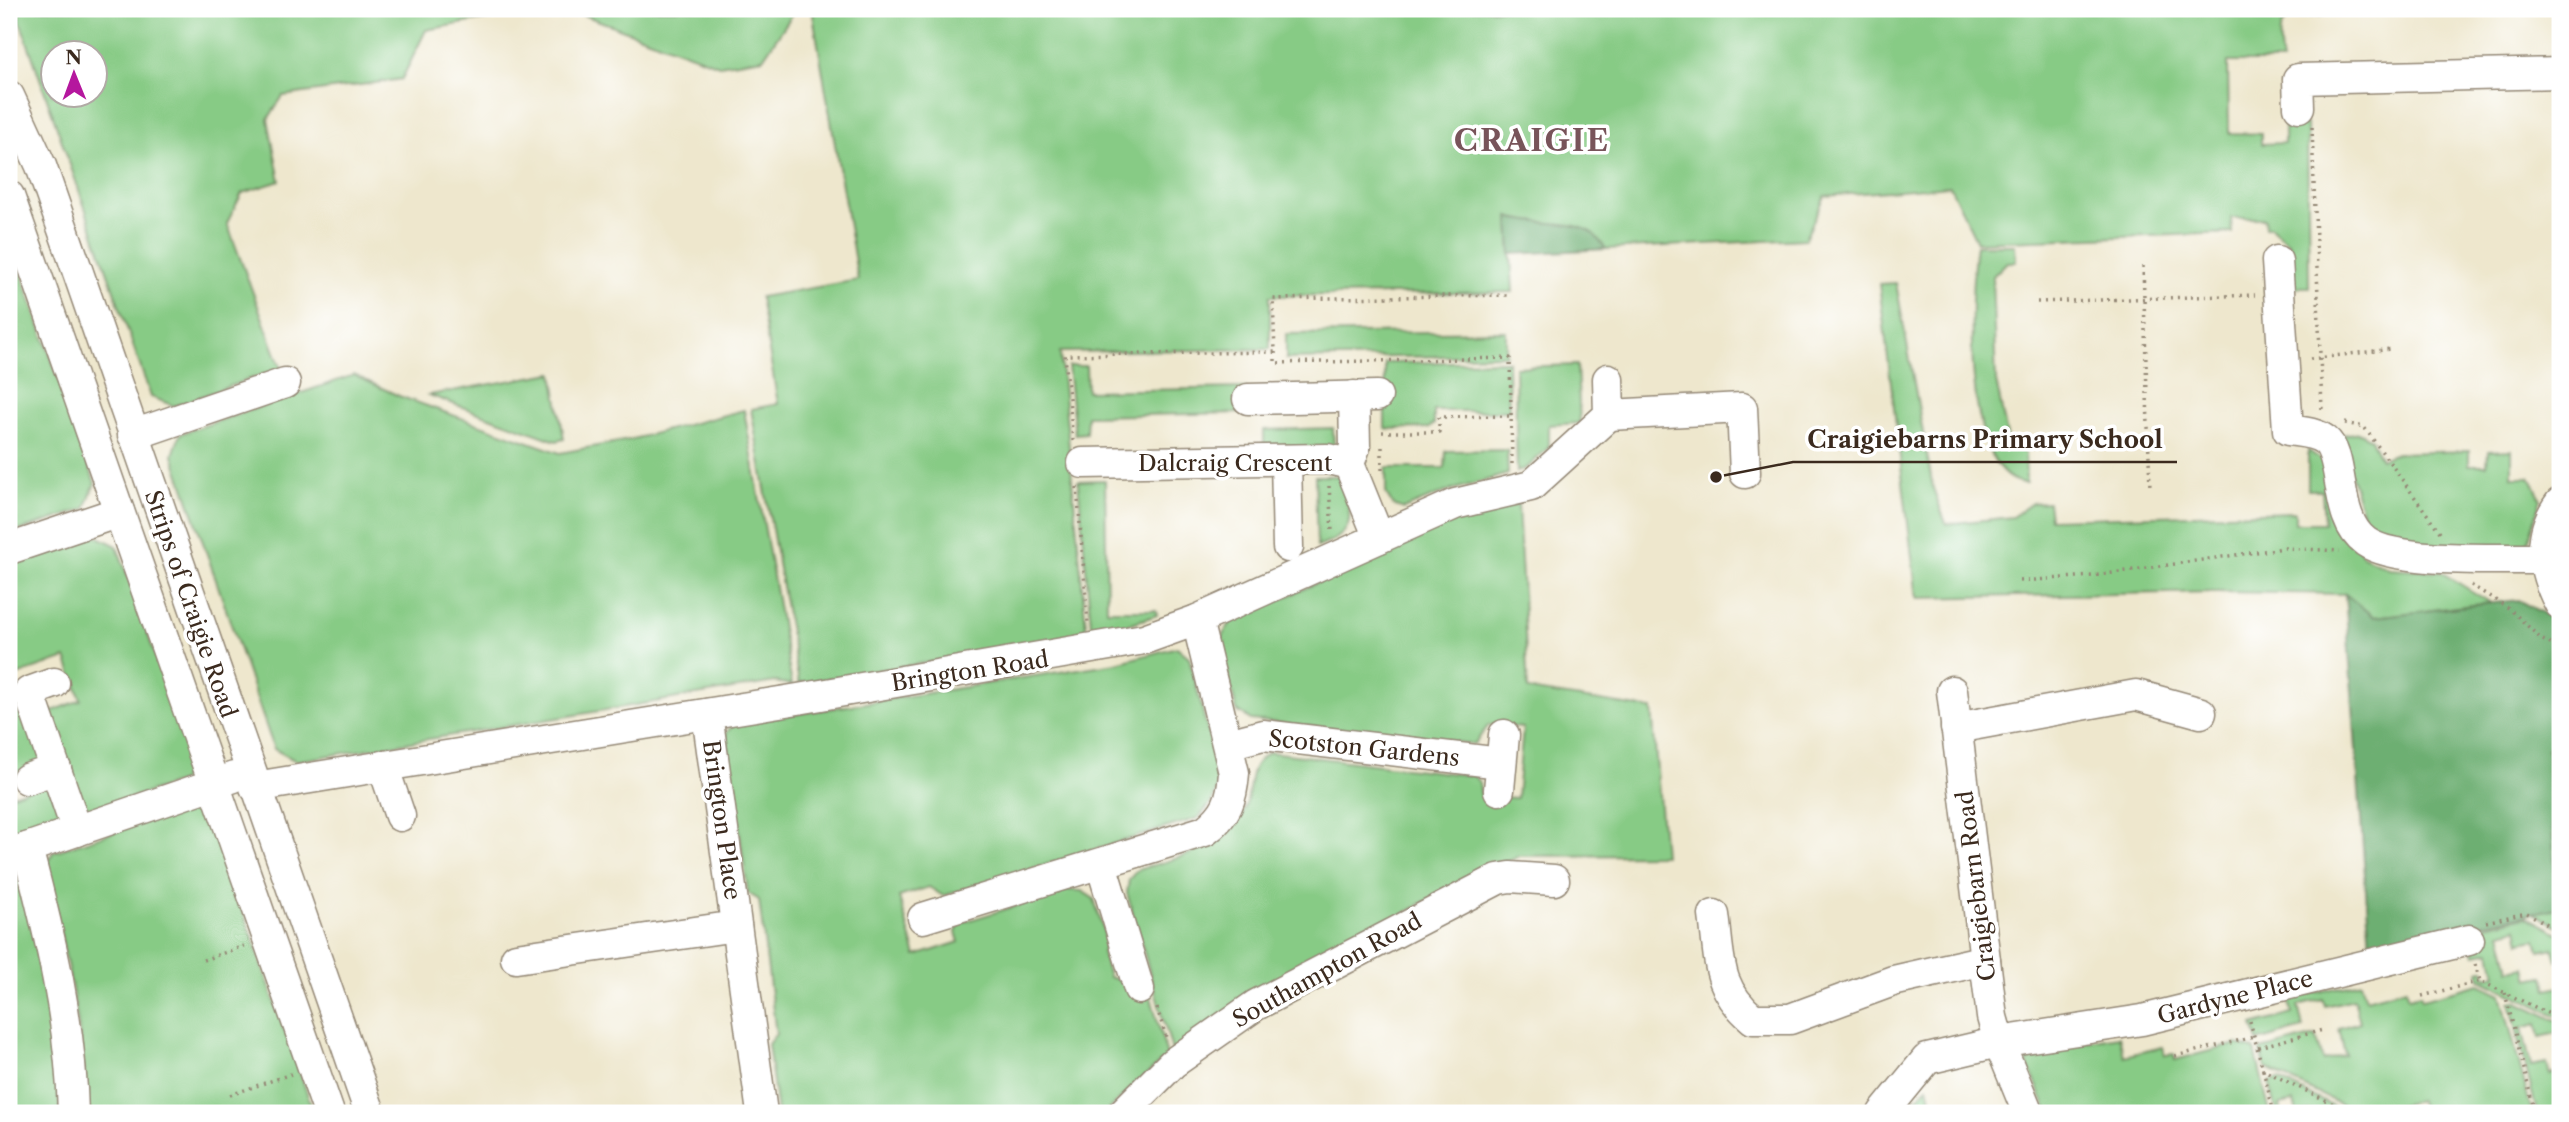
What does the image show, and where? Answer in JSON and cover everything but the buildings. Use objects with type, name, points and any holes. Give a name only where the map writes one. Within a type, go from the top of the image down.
[{"type":"street","points":[[2300,107],[2298,79],[2560,73]]},
{"type":"street","name":"Strips of Craigie Road","points":[[9,96],[41,166],[370,1113]]},
{"type":"street","name":"Strips of Craigie Road","points":[[9,196],[329,1113]]},
{"type":"street","points":[[2277,261],[2283,360],[2300,432],[2324,439],[2332,447],[2345,513],[2365,541],[2396,554],[2542,559]]},
{"type":"street","points":[[1608,379],[1609,415]]},
{"type":"street","points":[[133,435],[285,383]]},
{"type":"street","points":[[1248,398],[1366,396],[1355,447],[1338,462]]},
{"type":"street","points":[[1522,487],[1609,415],[1742,408],[1745,472]]},
{"type":"street","points":[[1286,460],[1288,548]]},
{"type":"street","name":"Dalcraig Crescent","points":[[1077,463],[1286,460],[1338,462],[1379,538]]},
{"type":"street","name":"Brington Road","points":[[18,851],[215,784],[383,766],[1144,639],[1197,620],[1455,504],[1522,487]]},
{"type":"street","points":[[2560,503],[2547,524],[2542,559],[2560,604]]},
{"type":"street","points":[[9,549],[119,512]]},
{"type":"street","points":[[923,918],[1205,831],[1222,817],[1232,798],[1234,773],[1197,620]]},
{"type":"street","points":[[54,683],[29,692],[77,831]]},
{"type":"street","name":"Craigiebarn Road","points":[[1952,691],[1992,1017],[1999,1042],[2028,1113]]},
{"type":"street","points":[[1956,728],[2136,695],[2201,713]]},
{"type":"street","name":"Brington Place","points":[[707,713],[762,1113]]},
{"type":"street","name":"Scotston Gardens","points":[[1228,744],[1263,736],[1501,763]]},
{"type":"street","points":[[383,766],[400,817]]},
{"type":"street","points":[[27,779],[56,769]]},
{"type":"street","points":[[18,851],[62,997],[72,1066],[73,1113]]},
{"type":"street","points":[[1101,864],[1119,963],[1139,989]]},
{"type":"street","name":"Southampton Road","points":[[1123,1113],[1173,1063],[1256,1006],[1405,925],[1498,879],[1510,877],[1555,880]]},
{"type":"street","points":[[1713,915],[1724,985],[1741,1008],[1754,1019],[1790,1019],[1893,981],[1985,960]]},
{"type":"street","name":"Brington Place","points":[[516,958],[565,939],[736,926]]},
{"type":"street","name":"Gardyne Place","points":[[1999,1042],[2142,1020],[2469,940]]},
{"type":"street","points":[[1883,1113],[1927,1059],[1999,1042]]},
{"type":"path","points":[[2300,107],[2312,123],[2323,407],[2300,432]]},
{"type":"path","points":[[2143,266],[2150,489]]},
{"type":"path","points":[[2037,302],[2278,294]]},
{"type":"path","points":[[1509,295],[1273,299],[1275,363],[1510,358],[1511,416],[1522,487]]},
{"type":"path","points":[[2283,360],[2321,359],[2391,349]]},
{"type":"path","points":[[1090,650],[1077,463],[1065,355],[1275,352]]},
{"type":"path","points":[[1382,432],[1439,432],[1439,417],[1511,416]]},
{"type":"path","points":[[1338,462],[1331,527],[1341,555]]},
{"type":"path","points":[[2020,581],[2092,576],[2284,548],[2356,552],[2365,541]]},
{"type":"path","points":[[2480,981],[2466,926],[2527,913],[2560,930]]},
{"type":"path","points":[[203,960],[268,937]]},
{"type":"path","points":[[2422,996],[2480,981],[2560,1019]]},
{"type":"path","points":[[1139,989],[1152,988],[1173,1063]]},
{"type":"path","points":[[2505,993],[2535,1113]]},
{"type":"path","points":[[2243,995],[2274,1113]]},
{"type":"path","points":[[2257,1047],[2323,1030]]},
{"type":"path","points":[[2175,1056],[2254,1037]]},
{"type":"path","points":[[230,1095],[313,1067]]},
{"type":"path","points":[[2263,1070],[2352,1113]]},
{"type":"green space","points":[[20,9],[543,9],[426,30],[402,79],[283,96],[268,119],[280,181],[242,193],[227,223],[281,368],[174,406],[151,397],[50,108],[108,108],[108,38],[38,38],[38,73],[20,21]]},
{"type":"green space","points":[[567,9],[796,9],[763,58],[719,65]]},
{"type":"green space","points":[[812,9],[2324,9],[2324,15],[2298,17],[2284,22],[2280,35],[2282,62],[2228,62],[2229,133],[2261,134],[2261,144],[2284,143],[2284,124],[2307,124],[2309,287],[2295,287],[2289,243],[2271,227],[2265,227],[2264,218],[2231,218],[2232,233],[1977,242],[1950,186],[1825,196],[1805,239],[1606,249],[1591,232],[1509,218],[1513,292],[1270,296],[1270,349],[1060,352],[1087,637],[799,683],[751,409],[778,404],[760,297],[858,280]]},
{"type":"green space","points":[[1509,217],[1583,228],[1593,234],[1606,249],[1511,254]]},
{"type":"green space","points":[[9,238],[95,483],[85,509],[9,534]]},
{"type":"green space","points":[[1976,245],[2015,245],[2016,262],[2007,262],[1992,277],[1996,381],[2008,440],[2025,453],[2026,483],[2005,474],[1990,451],[1980,418],[1972,339]]},
{"type":"green space","points":[[1896,283],[1933,488],[1946,524],[2012,517],[2032,503],[2048,502],[2050,519],[2295,512],[2295,523],[2324,523],[2322,490],[2308,490],[2308,450],[2322,461],[2362,555],[2389,568],[2439,571],[2491,603],[2374,617],[2345,594],[2220,592],[1917,598],[1879,284]]},
{"type":"green space","points":[[1506,331],[1506,355],[1286,359],[1286,334]]},
{"type":"green space","points":[[1508,361],[1509,411],[1434,411],[1434,424],[1429,428],[1385,429],[1385,363]]},
{"type":"green space","points":[[1577,365],[1580,423],[1549,425],[1549,447],[1528,467],[1517,472],[1515,367]]},
{"type":"green space","points":[[1068,366],[1086,366],[1087,391],[1246,388],[1246,413],[1087,416],[1086,433],[1075,434]]},
{"type":"green space","points":[[553,373],[564,439],[556,441],[429,395]]},
{"type":"green space","points":[[354,375],[399,396],[560,453],[629,440],[744,410],[792,685],[775,682],[296,761],[274,749],[173,455],[180,434]]},
{"type":"green space","points":[[1333,428],[1334,450],[1264,451],[1264,430]]},
{"type":"green space","points":[[2358,432],[2371,439],[2381,459],[2397,453],[2469,451],[2469,465],[2487,465],[2488,451],[2512,450],[2512,477],[2530,477],[2541,498],[2527,546],[2405,546],[2367,527],[2338,436]]},
{"type":"green space","points":[[1507,450],[1508,474],[1448,491],[1404,509],[1392,505],[1386,493],[1386,468],[1445,468],[1446,451]]},
{"type":"green space","points":[[1315,476],[1340,476],[1349,511],[1347,528],[1341,535],[1317,547]]},
{"type":"green space","points":[[1105,480],[1107,610],[1156,610],[1157,615],[1092,636],[1078,481]]},
{"type":"green space","points":[[1518,504],[1528,690],[1652,709],[1664,855],[1519,856],[1422,903],[1173,1054],[1127,893],[1129,880],[1137,870],[1201,850],[1229,832],[1246,805],[1253,769],[1269,752],[1474,776],[1479,782],[1481,796],[1517,798],[1523,728],[1489,725],[1474,744],[1251,720],[1237,711],[1219,641],[1231,622],[1460,518]]},
{"type":"green space","points":[[93,534],[117,546],[191,759],[182,781],[81,815],[45,714],[81,700],[66,658],[14,676],[43,759],[42,764],[9,775],[9,563]]},
{"type":"green space","points":[[2345,594],[2374,617],[2518,600],[2560,622],[2560,747],[2547,748],[2557,908],[2370,947]]},
{"type":"green space","points":[[1177,647],[1189,657],[1218,772],[1214,797],[1198,818],[943,896],[929,887],[899,897],[916,956],[959,942],[956,932],[960,923],[1068,890],[1082,891],[1094,899],[1107,942],[1102,952],[1109,977],[1149,990],[1167,1056],[1105,1113],[777,1113],[768,1044],[776,1034],[759,900],[748,893],[726,733],[734,724],[1116,663]]},
{"type":"green space","points":[[2560,747],[2560,927],[2533,913],[2557,908],[2547,748]]},
{"type":"green space","points":[[47,782],[65,821],[9,840],[9,784],[13,795]]},
{"type":"green space","points":[[193,806],[210,817],[314,1113],[86,1113],[77,1020],[46,867],[53,852]]},
{"type":"green space","points":[[9,868],[21,874],[55,1036],[60,1113],[9,1113]]},
{"type":"green space","points":[[2526,916],[2560,934],[2560,959],[2557,960],[2554,948],[2539,951],[2536,939],[2520,942],[2517,928],[2501,932],[2510,970],[2526,967],[2529,979],[2544,976],[2547,989],[2560,986],[2560,1017],[2481,979],[2479,971],[2484,969],[2486,977],[2496,974],[2491,951],[2475,954],[2469,929]]},
{"type":"green space","points":[[2361,982],[2366,999],[2406,988],[2409,997],[2420,994],[2422,999],[2480,984],[2501,994],[2532,1113],[2422,1113],[2419,1100],[2386,1109],[2387,1113],[2358,1113],[2265,1068],[2261,1050],[2316,1036],[2323,1061],[2345,1055],[2339,1028],[2360,1022],[2354,999],[2325,1006],[2323,999],[2298,1005],[2303,1028],[2258,1041],[2253,1025],[2292,1014],[2289,999]]},
{"type":"green space","points":[[2515,1001],[2560,1022],[2560,1045],[2557,1033],[2540,1037],[2537,1024],[2522,1028],[2531,1066],[2547,1063],[2550,1075],[2560,1072],[2560,1113],[2537,1113],[2510,1002]]},
{"type":"green space","points":[[2119,1036],[2124,1056],[2163,1047],[2165,1055],[2174,1054],[2175,1060],[2237,1044],[2255,1050],[2270,1113],[2049,1113],[2024,1056],[2033,1050]]},
{"type":"green space","points":[[2279,1080],[2346,1113],[2297,1113],[2294,1102],[2280,1105],[2282,1113],[2277,1113],[2269,1082]]},
{"type":"green space","points":[[1928,1087],[1934,1111],[1950,1107],[1951,1112],[1956,1113],[1910,1113],[1908,1106]]},
{"type":"place","name":"Craigiebarns Primary School","points":[[1716,477]]},
{"type":"district","name":"CRAIGIE","points":[[1532,140]]}]
